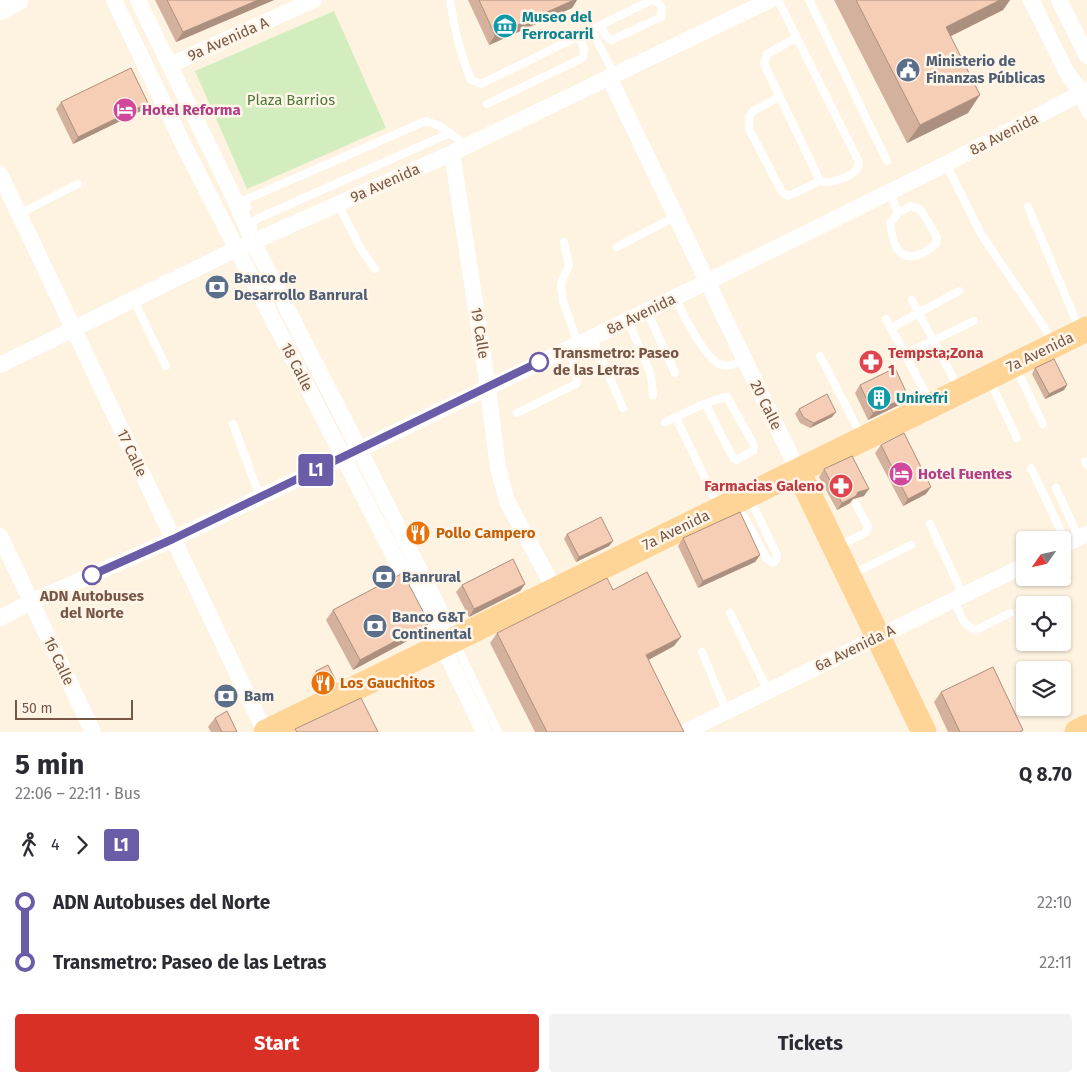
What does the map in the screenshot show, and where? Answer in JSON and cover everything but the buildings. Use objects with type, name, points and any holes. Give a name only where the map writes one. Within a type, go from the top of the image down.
[{"type":"main road","points":[[0,8],[17,0]]},
{"type":"main road","name":"7a Avenida","points":[[265,732],[1084,330]]},
{"type":"main road","name":"20 Calle","points":[[798,470],[924,732]]},
{"type":"main road","points":[[1077,732],[1087,727]]},
{"type":"street","name":"18 Calle","points":[[114,0],[183,144],[343,457],[447,643]]},
{"type":"street","name":"18 Calle","points":[[138,0],[234,198],[253,242],[359,449],[447,643],[450,661],[484,732]]},
{"type":"street","name":"9a Avenida A","points":[[170,65],[314,0]]},
{"type":"street","name":"9a Avenida","points":[[0,365],[237,249],[467,146],[770,0]]},
{"type":"street","points":[[1031,0],[1066,71],[1083,95]]},
{"type":"street","points":[[1059,0],[1087,56]]},
{"type":"street","name":"20 Calle","points":[[612,76],[707,282],[798,470]]},
{"type":"street","name":"8a Avenida","points":[[0,618],[31,602],[173,539],[647,311],[1083,95]]},
{"type":"street","name":"19 Calle","points":[[452,153],[488,387],[498,468],[507,501],[554,590]]},
{"type":"street","name":"17 Calle","points":[[0,174],[265,732]]},
{"type":"street","name":"16 Calle","points":[[0,536],[93,732]]},
{"type":"street","name":"6a Avenida A","points":[[685,732],[1016,569]]},
{"type":"lane","points":[[450,0],[463,60],[474,83],[481,84],[652,0],[658,2],[662,8],[661,17],[612,40],[606,36],[601,26]]},
{"type":"lane","points":[[778,0],[859,162],[859,167],[856,171],[834,182],[820,181],[788,196],[782,192],[749,129],[749,117],[753,111],[780,97]]},
{"type":"lane","points":[[809,0],[887,161]]},
{"type":"lane","points":[[592,31],[612,76]]},
{"type":"lane","points":[[487,104],[583,58],[584,49],[580,37]]},
{"type":"lane","points":[[796,38],[767,54],[764,64],[820,181]]},
{"type":"lane","points":[[1083,95],[1087,115]]},
{"type":"lane","points":[[253,242],[253,222],[244,202],[248,200],[426,121],[440,126],[467,146]]},
{"type":"lane","points":[[253,222],[450,133]]},
{"type":"lane","points":[[946,164],[981,234],[1044,326],[1054,345]]},
{"type":"lane","points":[[19,214],[78,184]]},
{"type":"lane","points":[[890,192],[898,213]]},
{"type":"lane","points":[[338,204],[361,248],[375,269]]},
{"type":"lane","points":[[911,206],[922,210],[936,237],[936,244],[925,253],[911,258],[903,256],[891,235],[890,223],[898,213],[911,206]]},
{"type":"lane","points":[[1028,207],[1084,330]]},
{"type":"lane","points":[[617,247],[676,216]]},
{"type":"lane","points":[[564,242],[569,266],[562,280],[562,301],[580,343],[623,408]]},
{"type":"lane","points":[[891,328],[959,291]]},
{"type":"lane","points":[[675,297],[705,350],[715,362],[730,366],[745,360]]},
{"type":"lane","points":[[133,299],[166,366]]},
{"type":"lane","points":[[912,300],[960,391]]},
{"type":"lane","points":[[647,311],[675,373]]},
{"type":"lane","points":[[886,319],[932,404]]},
{"type":"lane","points":[[628,320],[651,375],[652,396]]},
{"type":"lane","points":[[905,354],[974,321]]},
{"type":"lane","points":[[517,412],[576,384],[580,343]]},
{"type":"lane","points":[[820,356],[863,439]]},
{"type":"lane","points":[[1014,364],[1043,424]]},
{"type":"lane","points":[[988,377],[1017,438]]},
{"type":"lane","points":[[665,422],[722,398],[727,397],[754,445],[753,451],[740,459],[736,460],[733,458],[706,405]]},
{"type":"lane","points":[[676,418],[734,502],[777,555],[776,560],[773,562],[767,560],[734,502]]},
{"type":"lane","points":[[232,424],[260,497]]},
{"type":"lane","points":[[1031,468],[1074,541]]},
{"type":"lane","points":[[1056,488],[1074,541]]},
{"type":"lane","points":[[835,548],[864,533],[868,527],[856,504]]},
{"type":"lane","points":[[930,524],[959,597],[965,624],[968,628],[976,630],[1010,613]]},
{"type":"lane","points":[[849,576],[911,545]]},
{"type":"lane","points":[[730,613],[768,691]]},
{"type":"lane","name":"18 Calle","points":[[447,643],[498,732]]},
{"type":"lane","points":[[702,652],[726,712]]},
{"type":"green space","name":"Plaza Barrios","points":[[334,11],[386,128],[247,189],[195,71]]},
{"type":"bus line","name":"L1","points":[[92,575],[173,539],[539,362]]},
{"type":"place","name":"Museo del Ferrocarril","points":[[505,26]]},
{"type":"place","name":"Ministerio de Finanzas Públicas","points":[[908,70]]},
{"type":"place","name":"Hotel Reforma","points":[[125,110]]},
{"type":"place","name":"Banco de Desarrollo Banrural","points":[[217,287]]},
{"type":"place","name":"Transmetro: Paseo de las Letras","points":[[539,362]]},
{"type":"place","name":"Tempsta;Zona 1","points":[[871,362]]},
{"type":"place","name":"Unirefri","points":[[879,398]]},
{"type":"place","name":"Hotel Fuentes","points":[[901,474]]},
{"type":"place","name":"Farmacias Galeno","points":[[841,486]]},
{"type":"place","name":"Pollo Campero","points":[[418,533]]},
{"type":"place","name":"ADN Autobuses del Norte","points":[[92,575]]},
{"type":"place","name":"Banrural","points":[[384,577]]},
{"type":"place","name":"Banco G&T Continental","points":[[375,626]]},
{"type":"place","name":"Los Gauchitos","points":[[323,683]]},
{"type":"place","name":"Bam","points":[[226,696]]}]
